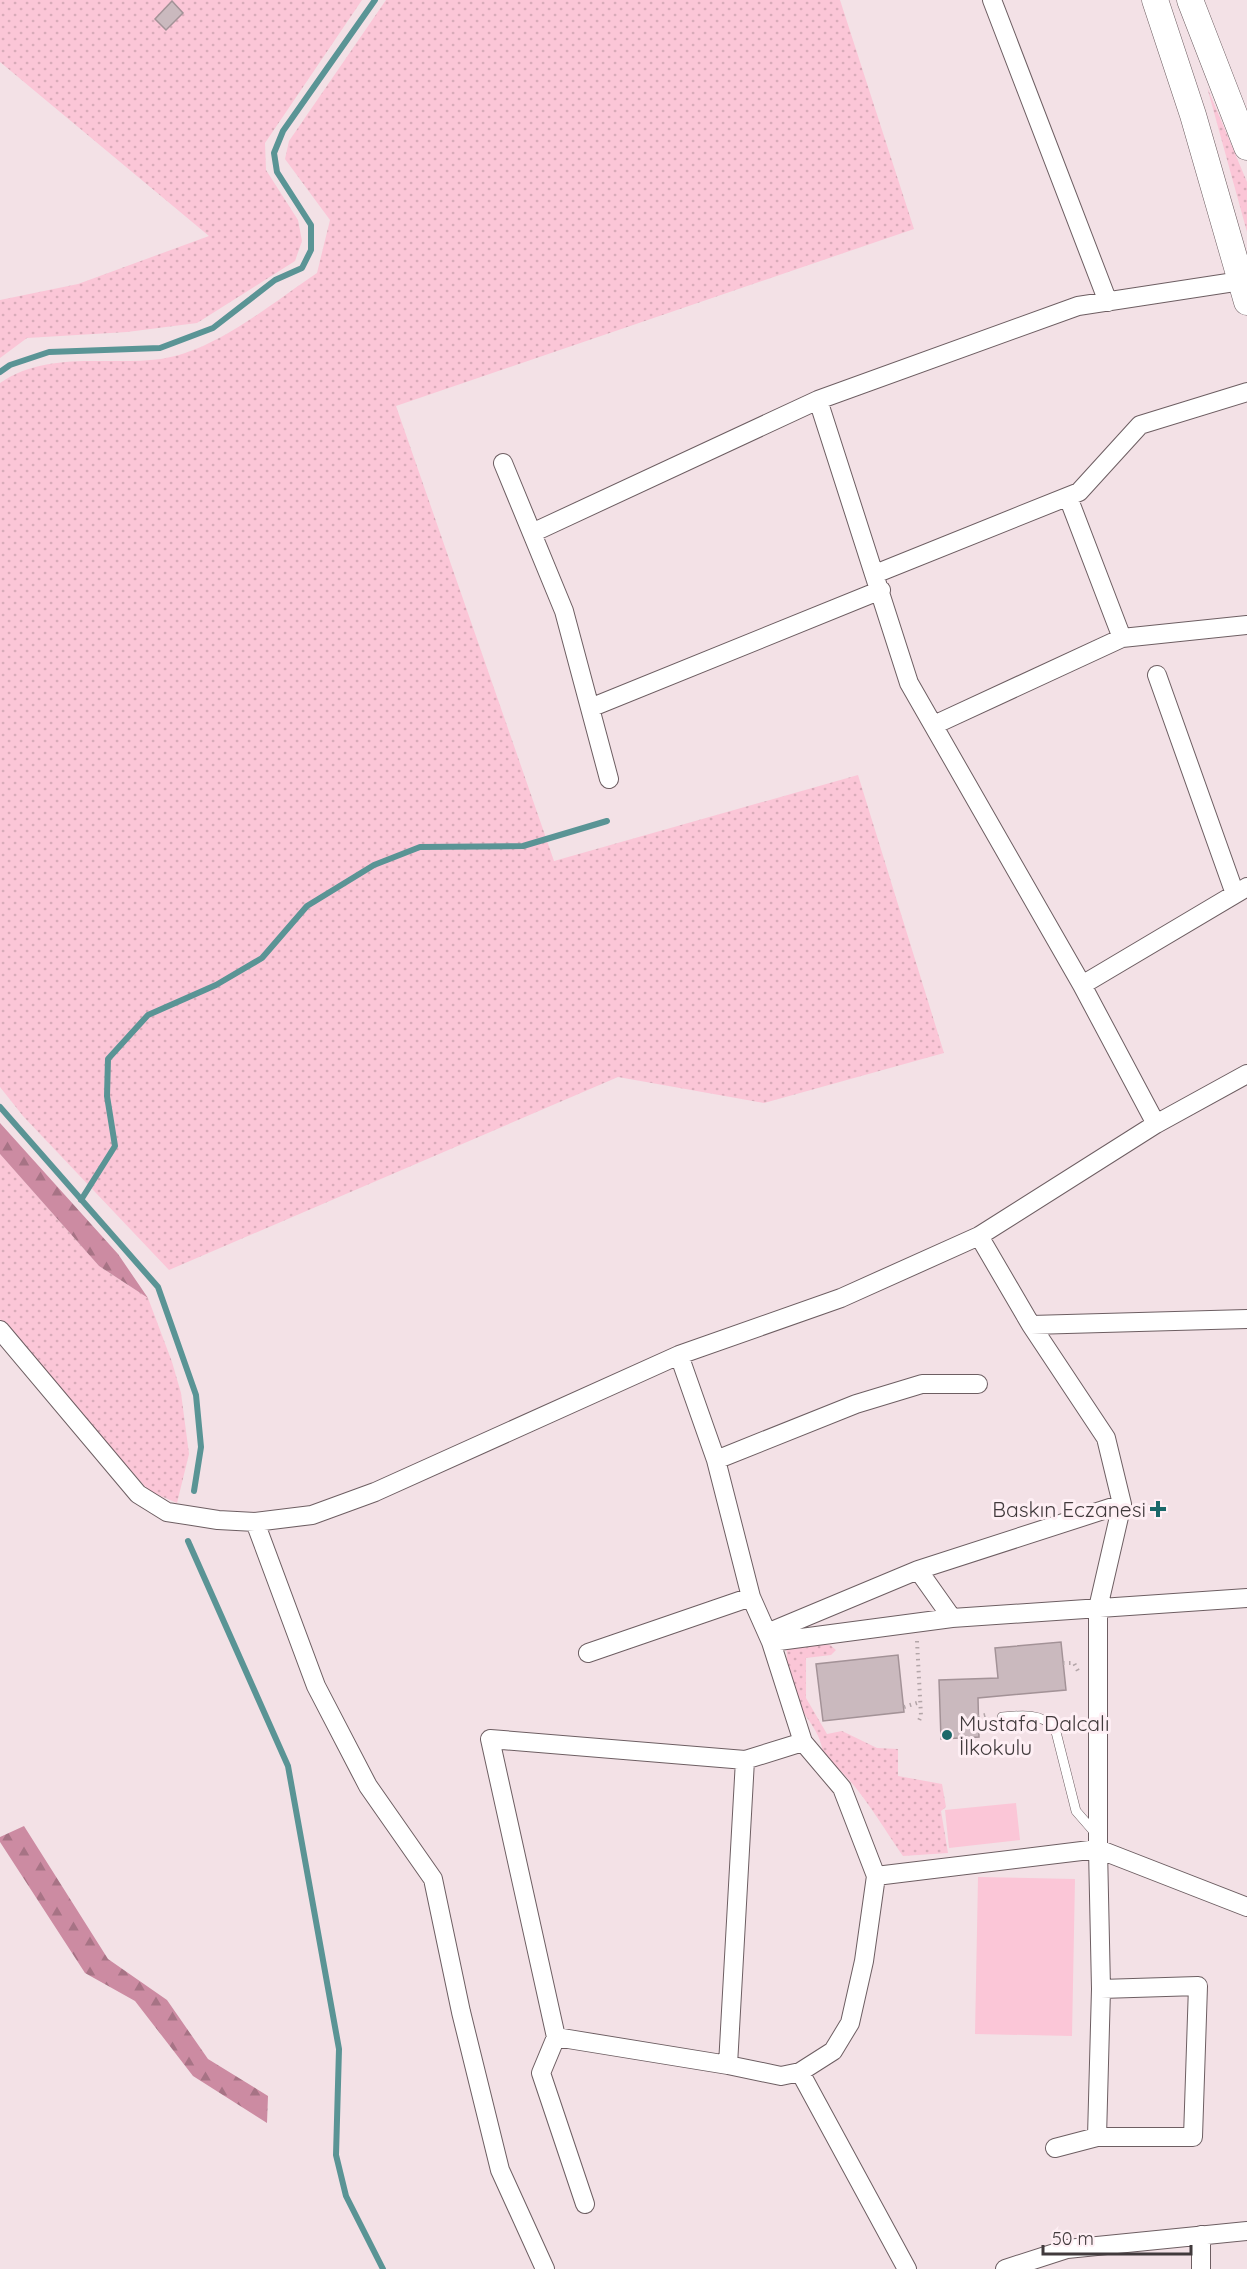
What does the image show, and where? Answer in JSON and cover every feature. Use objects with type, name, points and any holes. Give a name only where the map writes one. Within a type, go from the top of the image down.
[{"type":"main road","points":[[1155,0],[1193,115],[1244,292]]},
{"type":"main road","points":[[1190,0],[1247,147]]},
{"type":"street","points":[[992,0],[1108,302]]},
{"type":"street","points":[[532,533],[818,400],[1078,306],[1244,292]]},
{"type":"street","points":[[590,708],[1079,492],[1140,426],[1247,392]]},
{"type":"street","points":[[818,400],[909,682],[1082,985],[1156,1124]]},
{"type":"street","points":[[504,463],[564,611],[609,779]]},
{"type":"street","points":[[1068,497],[1122,638]]},
{"type":"street","points":[[934,725],[1122,638],[1247,625]]},
{"type":"street","points":[[1082,985],[1241,890],[1157,675]]},
{"type":"street","points":[[0,1330],[138,1494],[167,1512],[218,1520],[255,1522],[312,1515],[375,1492],[679,1355],[841,1298],[979,1236],[1156,1124],[1247,1074]]},
{"type":"street","points":[[979,1236],[1031,1325],[1106,1438],[1122,1504],[1098,1608],[1098,1842],[1101,1989],[1097,2137]]},
{"type":"street","points":[[1031,1325],[1247,1319]]},
{"type":"street","points":[[556,2037],[781,2076],[801,2073],[833,2051],[850,2023],[864,1961],[876,1876],[842,1788],[803,1742],[769,1638],[751,1598],[716,1460],[679,1355]]},
{"type":"street","points":[[716,1460],[856,1404],[922,1384],[978,1384]]},
{"type":"street","points":[[769,1638],[918,1570],[1122,1504]]},
{"type":"street","points":[[255,1522],[316,1686],[368,1786],[433,1879],[461,2012],[500,2170],[545,2269]]},
{"type":"street","points":[[918,1570],[952,1618]]},
{"type":"street","points":[[588,1653],[751,1598]]},
{"type":"street","points":[[769,1638],[952,1618],[1247,1598]]},
{"type":"street","points":[[585,2204],[541,2073],[556,2037],[490,1739],[745,1760],[803,1742]]},
{"type":"street","points":[[728,2065],[745,1760]]},
{"type":"street","points":[[876,1876],[1098,1842],[1247,1907]]},
{"type":"street","points":[[1055,2148],[1097,2137],[1193,2137],[1198,1986],[1101,1989]]},
{"type":"street","points":[[801,2073],[907,2269]]},
{"type":"street","points":[[1005,2269],[1066,2249],[1247,2231]]},
{"type":"street","points":[[1201,2235],[1201,2269]]},
{"type":"lane","points":[[1002,1717],[1038,1717],[1048,1720],[1055,1728],[1076,1812],[1098,1842]]},
{"type":"path","points":[[914,1623],[920,1702],[918,1722]]},
{"type":"path","points":[[1063,1663],[1074,1663],[1079,1672],[1079,1682]]},
{"type":"path","points":[[904,1707],[920,1702]]},
{"type":"shaded area","points":[[0,0],[362,0],[265,143],[266,170],[298,220],[302,241],[295,261],[197,323],[127,332],[27,338],[0,358],[0,300],[78,284],[209,236],[0,62]]},
{"type":"shaded area","points":[[386,0],[840,0],[914,229],[396,406],[554,861],[858,775],[944,1053],[764,1103],[618,1077],[169,1270],[23,1116],[0,1087],[0,383],[38,366],[78,361],[141,361],[182,354],[223,336],[243,324],[317,273],[330,220],[285,159],[289,141]]},
{"type":"shaded area","points":[[1207,87],[1247,182],[1247,232]]},
{"type":"shaded area","points":[[0,1154],[99,1266],[148,1298],[181,1393],[189,1454],[177,1503],[149,1491],[0,1319]]},
{"type":"shaded area","points":[[787,1644],[830,1645],[836,1650],[831,1655],[806,1658],[806,1698],[827,1734],[842,1731],[877,1748],[898,1749],[898,1776],[942,1784],[946,1807],[941,1811],[948,1853],[903,1856],[856,1788],[823,1757],[816,1732],[792,1695]]},
{"type":"shaded area","points":[[1016,1803],[1020,1840],[949,1848],[945,1810]]},
{"type":"shaded area","points":[[978,1877],[1075,1879],[1072,2036],[975,2034]]},
{"type":"green space","points":[[0,1123],[118,1254],[148,1298],[99,1266],[0,1154]]},
{"type":"green space","points":[[24,1826],[108,1959],[167,2000],[208,2059],[268,2096],[267,2123],[193,2076],[135,2001],[85,1973],[0,1842],[0,1837]]},
{"type":"building","points":[[172,1],[183,13],[166,30],[155,19]]},
{"type":"building","points":[[1061,1642],[1066,1690],[978,1698],[979,1737],[941,1739],[939,1680],[998,1678],[995,1648]]},
{"type":"building","points":[[898,1655],[904,1712],[823,1721],[816,1664]]},
{"type":"waterway","points":[[0,372],[10,365],[49,352],[160,348],[213,328],[275,280],[302,268],[311,250],[311,225],[277,172],[274,153],[283,131],[375,0]]},
{"type":"waterway","points":[[81,1200],[115,1146],[107,1096],[108,1059],[148,1015],[216,985],[262,958],[307,906],[374,865],[420,847],[523,846],[607,821]]},
{"type":"waterway","points":[[0,1107],[158,1287],[196,1395],[201,1447],[194,1491]]},
{"type":"waterway","points":[[188,1541],[288,1766],[339,2049],[336,2155],[346,2196],[383,2269]]},
{"type":"place","name":"Baskın Eczanesi","points":[[1158,1509]]},
{"type":"place","name":"Mustafa Dalcalı İlkokulu","points":[[947,1735]]}]
